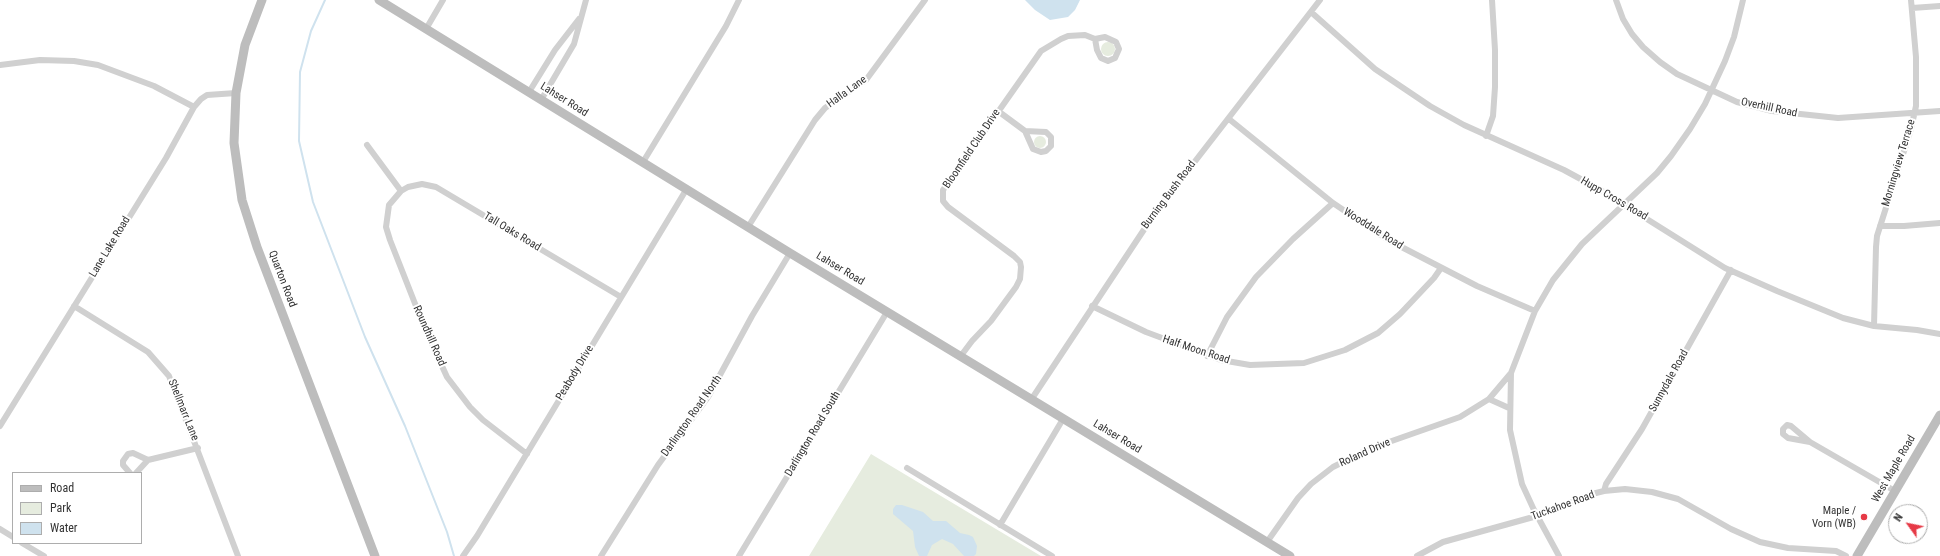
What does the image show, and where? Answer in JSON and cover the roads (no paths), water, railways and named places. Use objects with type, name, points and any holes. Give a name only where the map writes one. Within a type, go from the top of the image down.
[{"type":"street","name":"Quarton Road","points":[[262,0],[245,45],[236,93],[234,125],[236,165],[248,221],[375,556]]},
{"type":"street","name":"Lahser Road","points":[[378,0],[643,162],[686,190],[1290,556]]},
{"type":"street","points":[[426,29],[443,0]]},
{"type":"street","points":[[542,100],[574,44],[586,0]]},
{"type":"street","points":[[643,162],[726,26],[739,0]]},
{"type":"street","name":"Halla Lane","points":[[748,227],[815,120],[825,108],[866,80],[925,0]]},
{"type":"street","name":"Burning Bush Road","points":[[1031,400],[1155,213],[1320,0]]},
{"type":"street","points":[[1486,136],[1493,116],[1495,87],[1495,50],[1492,0]]},
{"type":"street","name":"Overhill Road","points":[[1616,0],[1623,18],[1643,47],[1668,69],[1737,102],[1762,109],[1822,117],[1859,117],[1940,111]]},
{"type":"street","points":[[1559,556],[1537,516],[1522,484],[1510,430],[1509,408],[1511,373],[1535,311],[1553,280],[1587,238],[1657,173],[1671,156],[1697,117],[1712,90],[1734,37],[1743,0]]},
{"type":"street","name":"Morningview Terrace","points":[[1874,326],[1876,247],[1880,226],[1914,113],[1917,78],[1911,0]]},
{"type":"street","points":[[1912,8],[1940,6]]},
{"type":"street","name":"Hupp Cross Road","points":[[1311,12],[1375,69],[1436,110],[1486,136],[1564,170],[1624,204],[1731,270],[1815,308],[1843,318],[1874,326],[1918,330],[1940,334]]},
{"type":"street","points":[[529,92],[555,50],[580,18]]},
{"type":"street","name":"Bloomfield Club Drive","points":[[960,356],[1010,296],[1022,273],[1020,262],[1014,256],[948,207],[942,196],[946,185],[1035,58],[1048,46],[1068,36],[1085,35],[1095,39],[1105,37],[1116,42],[1119,49],[1115,58],[1108,60],[1101,58],[1095,39]]},
{"type":"street","points":[[0,65],[40,60],[74,61],[98,65],[154,86],[194,107]]},
{"type":"street","name":"Lane Lake Road","points":[[0,426],[2,418],[166,158],[194,107],[207,95],[236,93]]},
{"type":"street","points":[[998,111],[1025,131],[1031,147],[1037,152],[1046,151],[1051,146],[1050,137],[1046,132],[1025,131]]},
{"type":"street","name":"Wooddale Road","points":[[1229,119],[1334,203],[1388,240],[1441,268],[1535,311]]},
{"type":"street","points":[[366,145],[401,191]]},
{"type":"street","name":"Tall Oaks Road","points":[[401,191],[415,185],[422,184],[440,189],[621,297]]},
{"type":"street","name":"Peabody Drive","points":[[463,556],[477,536],[527,454],[686,190]]},
{"type":"street","name":"Roundhill Road","points":[[401,191],[389,205],[386,227],[433,349],[447,377],[470,407],[491,427],[527,454]]},
{"type":"street","points":[[1207,356],[1226,317],[1256,277],[1293,238],[1334,203]]},
{"type":"street","points":[[1880,226],[1940,223]]},
{"type":"street","name":"Darlington Road North","points":[[601,556],[655,470],[708,397],[752,316],[790,253]]},
{"type":"street","name":"Half Moon Road","points":[[1092,306],[1146,332],[1207,356],[1250,365],[1304,363],[1336,354],[1366,340],[1388,325],[1434,278],[1441,268]]},
{"type":"street","name":"Sunnydale Road","points":[[1604,491],[1606,484],[1642,429],[1731,270]]},
{"type":"street","name":"Shellmarr Lane","points":[[74,306],[139,346],[159,363],[173,384],[238,556]]},
{"type":"street","name":"Darlington Road South","points":[[740,556],[887,312]]},
{"type":"street","name":"Roland Drive","points":[[1267,542],[1298,498],[1311,484],[1333,467],[1373,447],[1460,417],[1489,399],[1511,373]]},
{"type":"street","points":[[1489,399],[1509,408]]},
{"type":"street","name":"West Maple Road","points":[[1857,556],[1940,415]]},
{"type":"street","points":[[1000,525],[1063,419]]},
{"type":"street","points":[[1810,442],[1895,491]]},
{"type":"street","points":[[137,472],[148,460],[198,448]]},
{"type":"street","points":[[129,472],[123,465],[123,461],[128,454],[133,453],[148,460]]},
{"type":"street","points":[[907,468],[1052,556]]},
{"type":"street","name":"Tuckahoe Road","points":[[1417,556],[1436,545],[1450,540],[1537,516],[1604,491],[1643,491],[1671,497],[1692,506],[1730,530],[1760,542],[1788,548],[1836,551],[1846,556]]},
{"type":"street","points":[[0,529],[12,536]]},
{"type":"street","points":[[24,544],[44,556]]},
{"type":"water","points":[[1025,0],[1080,0],[1075,10],[1068,17],[1050,20],[1035,10]]},
{"type":"water","points":[[896,505],[902,505],[923,512],[933,521],[946,521],[960,533],[973,537],[977,546],[976,554],[974,556],[964,556],[953,544],[942,539],[932,545],[927,556],[919,556],[915,547],[913,531],[893,514],[893,509]]},
{"type":"waterway","points":[[325,0],[311,31],[300,72],[299,141],[313,202],[365,337],[405,426],[447,532],[454,556]]},
{"type":"place","name":"Maple / Vorn (WB)","points":[[1864,517]]}]
